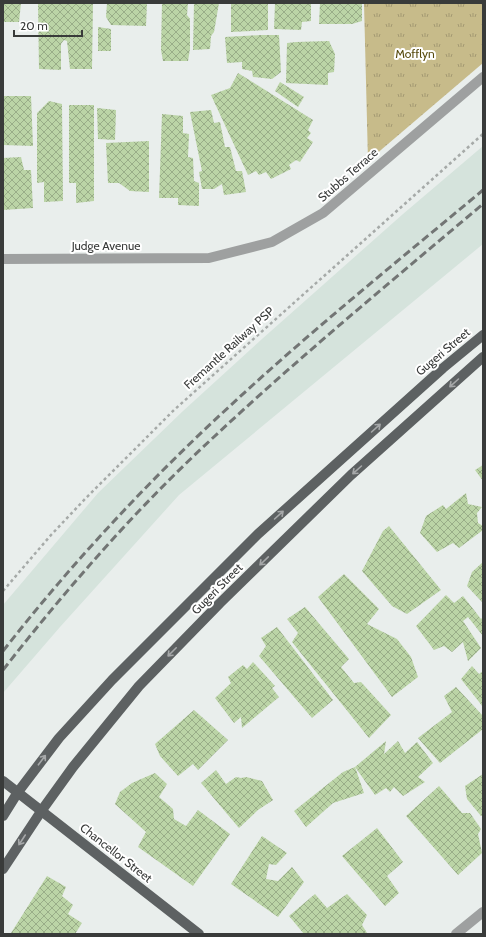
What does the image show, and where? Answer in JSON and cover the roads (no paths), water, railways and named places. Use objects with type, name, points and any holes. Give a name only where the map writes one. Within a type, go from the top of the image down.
[{"type":"main road","name":"Gugeri Street","points":[[3,816],[18,792],[59,738],[112,680],[258,534],[437,373],[483,335]]},
{"type":"main road","name":"Gugeri Street","points":[[3,869],[42,810],[78,761],[139,686],[226,597],[351,475],[483,357]]},
{"type":"main road","name":"Chancellor Street","points":[[3,781],[200,934]]},
{"type":"street","name":"Stubbs Terrace","points":[[209,258],[272,242],[323,214],[483,76]]},
{"type":"street","name":"Judge Avenue","points":[[3,259],[209,258]]},
{"type":"street","points":[[456,934],[483,912]]},
{"type":"railway","points":[[3,651],[56,586],[112,524],[200,434],[324,323],[483,190]]},
{"type":"railway","points":[[3,670],[73,584],[148,501],[174,475],[235,417],[305,355],[483,204]]},
{"type":"park label","name":"Mofflyn","points":[[415,54]]}]
